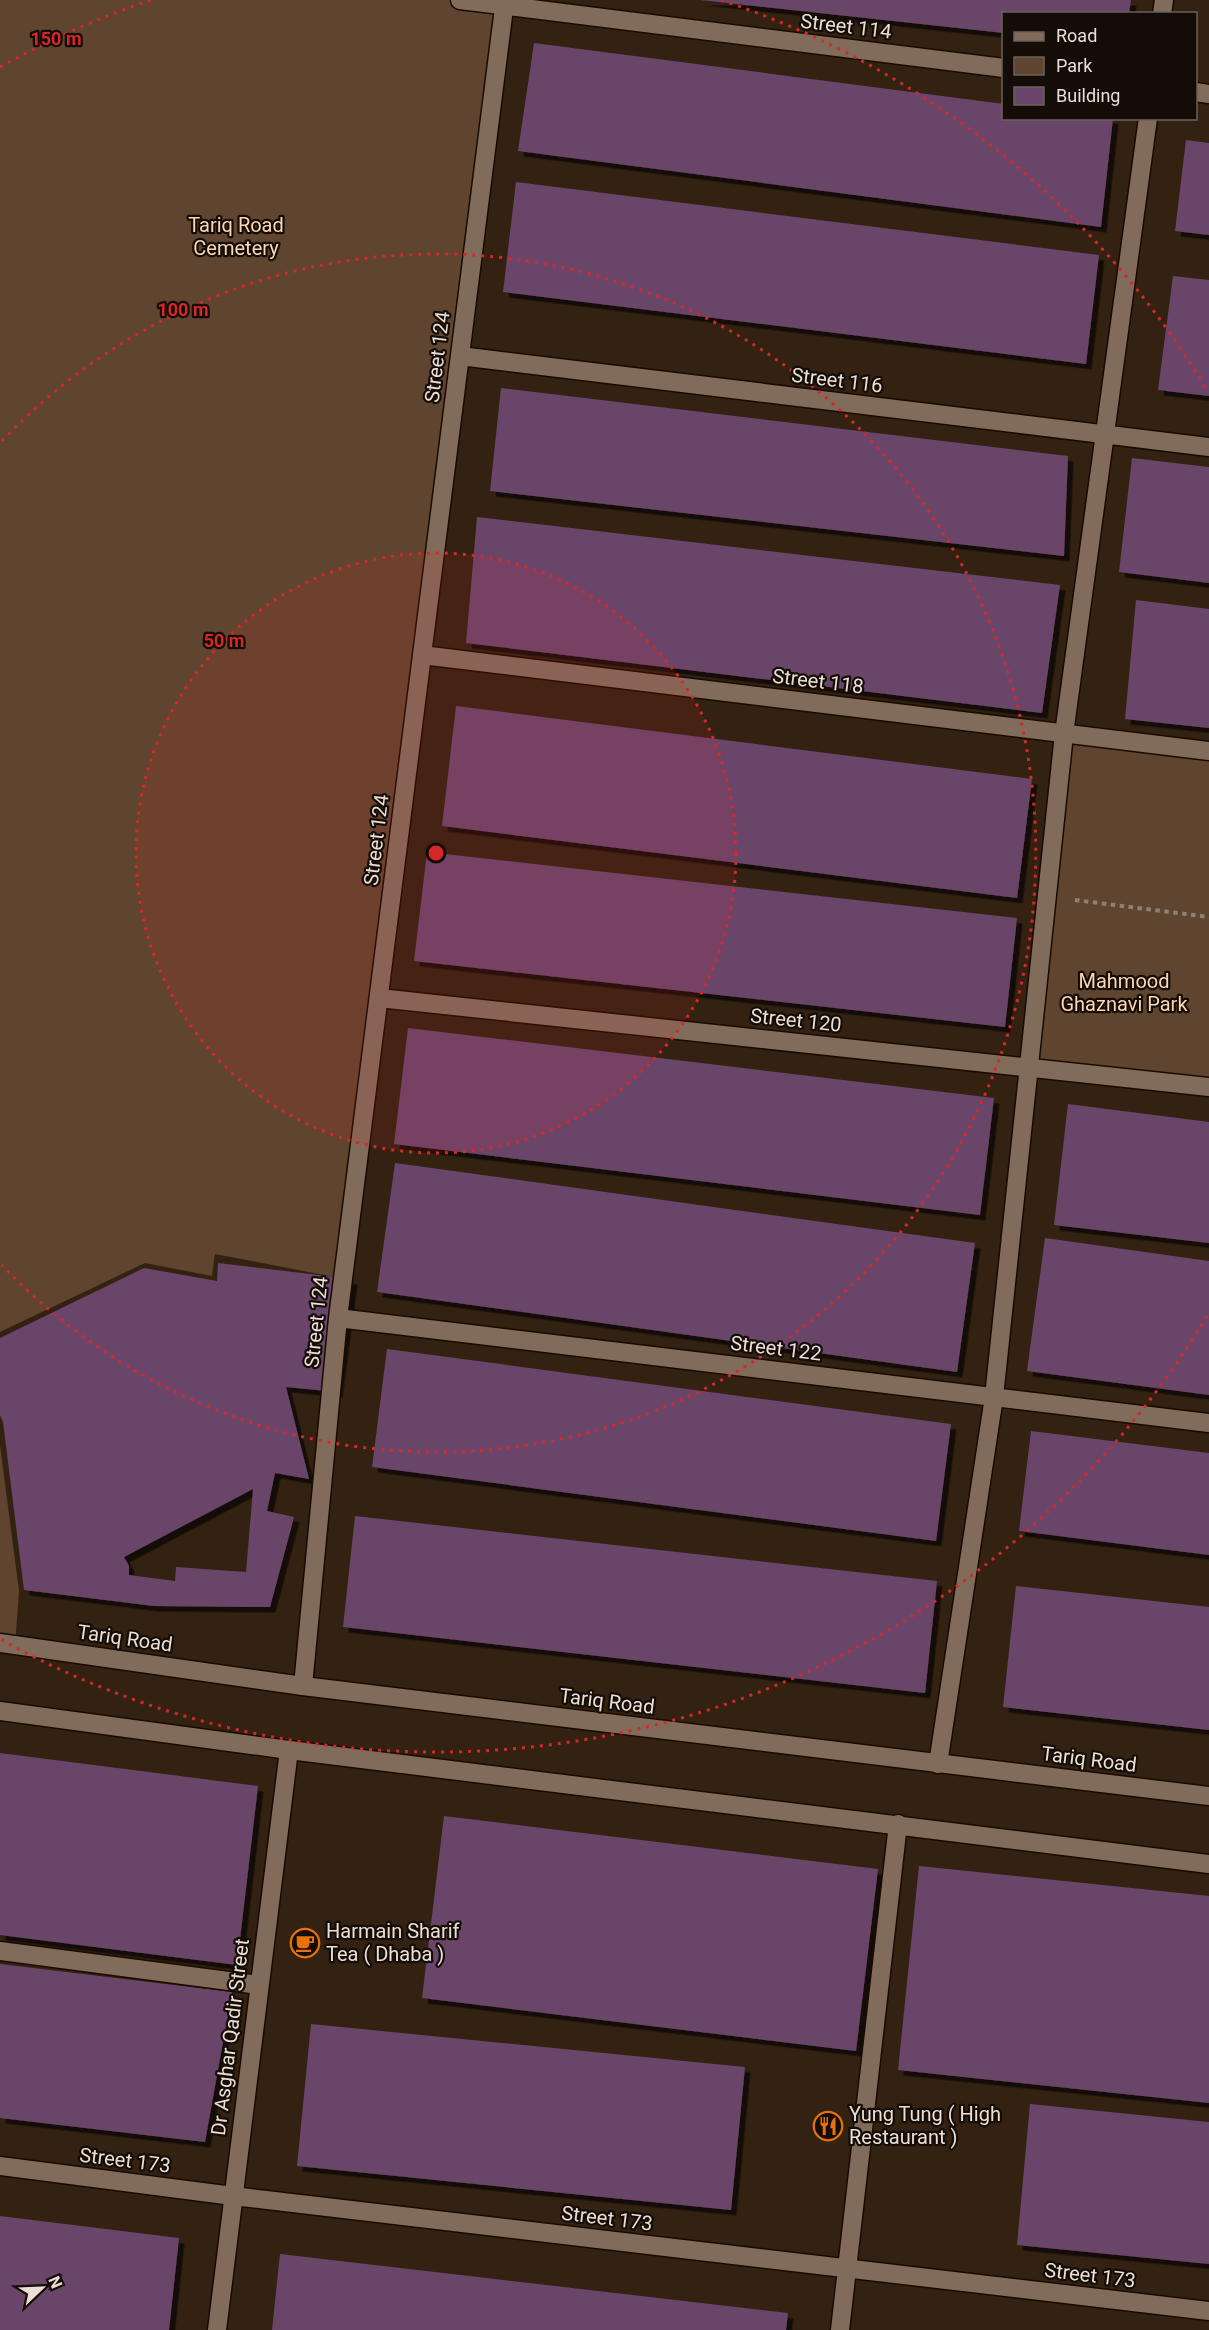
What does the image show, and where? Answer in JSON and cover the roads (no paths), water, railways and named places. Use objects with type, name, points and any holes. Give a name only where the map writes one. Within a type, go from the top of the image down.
[{"type":"street","name":"Street 114","points":[[460,0],[505,3],[1002,68]]},
{"type":"street","name":"Street 124","points":[[303,1686],[338,1318],[505,3]]},
{"type":"street","points":[[938,1764],[994,1397],[1064,734],[1148,120]]},
{"type":"street","name":"Street 116","points":[[460,356],[1209,447]]},
{"type":"street","name":"Street 118","points":[[422,655],[1209,751]]},
{"type":"street","name":"Street 120","points":[[379,998],[1209,1087]]},
{"type":"street","name":"Street 122","points":[[338,1318],[1209,1423]]},
{"type":"street","name":"Tariq Road","points":[[0,1643],[303,1686],[1209,1796]]},
{"type":"street","points":[[0,1711],[289,1750],[1209,1863]]},
{"type":"street","name":"Dr Asghar Qadir Street","points":[[217,2330],[289,1750]]},
{"type":"street","points":[[840,2330],[898,1824]]},
{"type":"street","points":[[0,1951],[259,1985]]},
{"type":"street","name":"Street 173","points":[[0,2166],[233,2196],[1209,2311]]},
{"type":"place","name":"Harmain Sharif Tea ( Dhaba )","points":[[305,1943]]},
{"type":"place","name":"Yung Tung ( High Restaurant )","points":[[828,2126]]},
{"type":"park label","name":"Tariq Road Cemetery","points":[[236,236]]},
{"type":"park label","name":"Mahmood Ghaznavi Park","points":[[1124,992]]}]
